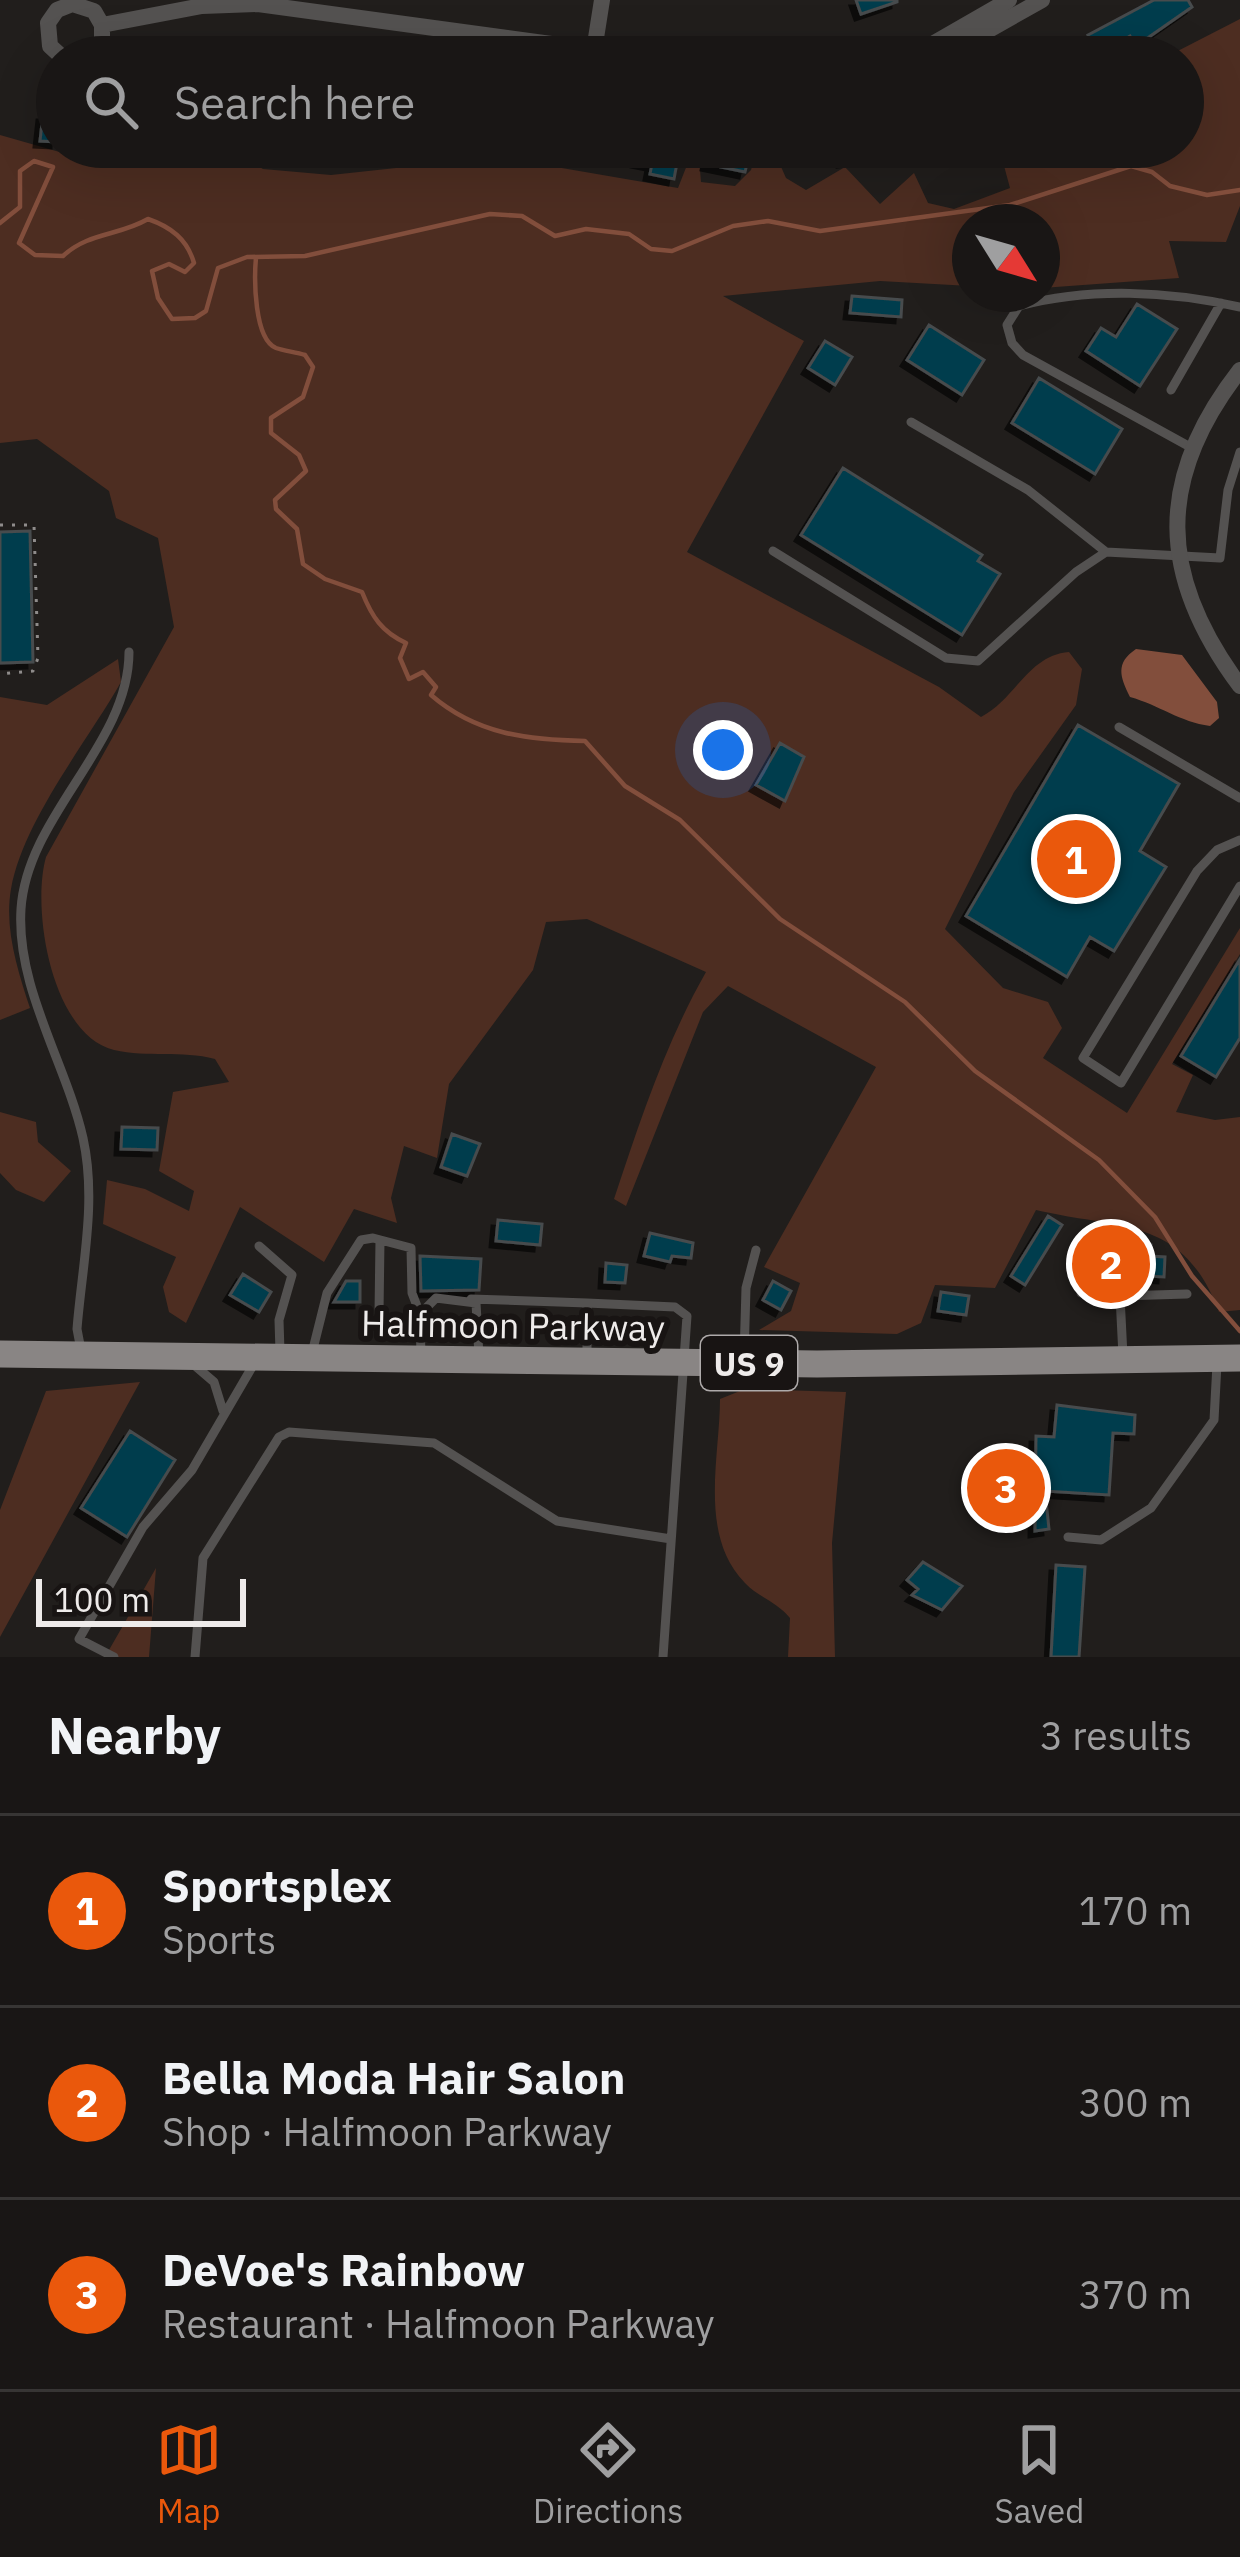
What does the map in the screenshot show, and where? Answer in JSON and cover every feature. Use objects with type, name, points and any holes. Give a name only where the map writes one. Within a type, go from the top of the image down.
[{"type":"main road","name":"Halfmoon Parkway","points":[[0,1354],[744,1364],[1229,1358]]},
{"type":"street","points":[[591,36],[602,0]]},
{"type":"street","points":[[946,36],[1009,0]]},
{"type":"street","points":[[978,36],[1042,0]]},
{"type":"street","points":[[47,36],[57,10],[80,4],[94,11],[102,36]]},
{"type":"street","points":[[102,25],[202,6],[258,4],[316,8],[484,36]]},
{"type":"street","points":[[1240,370],[1201,425],[1179,484],[1178,558],[1186,593],[1240,686]]},
{"type":"lane","points":[[1192,448],[1023,355],[1012,343],[1007,325],[1019,306],[1048,298],[1185,294],[1240,308]]},
{"type":"lane","points":[[1171,390],[1221,303]]},
{"type":"lane","points":[[910,422],[1028,490],[1106,552],[1211,561],[1222,556],[1228,490],[1240,452]]},
{"type":"lane","points":[[773,550],[946,658],[965,662],[989,653],[1076,572],[1106,552]]},
{"type":"lane","points":[[83,1355],[77,1329],[89,1197],[86,1152],[28,968],[21,914],[32,858],[126,691],[129,652]]},
{"type":"lane","points":[[1119,727],[1240,798]]},
{"type":"lane","points":[[1240,840],[1207,857],[1083,1058],[1121,1083],[1240,886]]},
{"type":"lane","points":[[310,1358],[335,1274],[361,1240],[380,1240],[411,1248],[422,1360]]},
{"type":"lane","points":[[379,1313],[380,1240]]},
{"type":"lane","points":[[114,1657],[79,1639],[143,1527],[192,1470],[223,1411],[270,1358],[292,1275],[259,1246]]},
{"type":"lane","points":[[744,1364],[746,1288],[756,1250]]},
{"type":"lane","points":[[1081,1293],[1187,1294]]},
{"type":"lane","points":[[1120,1296],[1123,1361]]},
{"type":"lane","points":[[420,1314],[436,1298],[684,1311],[663,1657]]},
{"type":"lane","points":[[471,1299],[478,1309],[478,1362]]},
{"type":"lane","points":[[587,1303],[587,1362]]},
{"type":"lane","points":[[184,1357],[214,1382],[223,1411]]},
{"type":"lane","points":[[1068,1538],[1101,1540],[1150,1508],[1214,1420],[1229,1358]]},
{"type":"lane","points":[[195,1657],[203,1558],[278,1437],[289,1432],[434,1443],[556,1521],[671,1539]]},
{"type":"path","points":[[0,525],[34,525],[38,658],[33,671],[0,674]]},
{"type":"shaded area","points":[[1240,19],[1240,206],[1226,242],[1169,241],[1179,278],[1060,287],[1060,204],[967,204],[1010,188],[1005,168],[1204,168],[1204,37]]},
{"type":"shaded area","points":[[0,135],[36,145],[36,168],[261,168],[331,175],[396,168],[562,168],[678,188],[686,168],[700,168],[701,182],[735,186],[752,168],[782,168],[786,178],[806,190],[846,168],[880,204],[914,173],[928,203],[952,209],[952,285],[880,281],[723,296],[804,341],[687,552],[939,687],[981,717],[1032,669],[1055,655],[1069,652],[1082,669],[1076,705],[1014,792],[945,929],[1003,988],[1048,1002],[1062,1028],[1043,1058],[1127,1113],[1240,928],[1240,954],[1172,1064],[1193,1075],[1176,1112],[1215,1120],[1240,1117],[1240,1310],[1219,1312],[1187,1258],[1146,1232],[1036,1210],[995,1288],[935,1285],[921,1323],[897,1334],[759,1330],[791,1311],[800,1283],[764,1267],[876,1067],[728,986],[703,1012],[626,1206],[614,1199],[666,1055],[706,972],[587,919],[546,922],[533,970],[449,1084],[437,1158],[404,1146],[391,1198],[397,1223],[354,1209],[324,1262],[240,1207],[186,1323],[169,1312],[163,1287],[176,1257],[103,1224],[107,1180],[145,1189],[189,1211],[194,1191],[159,1171],[173,1092],[229,1082],[215,1059],[114,1050],[93,1040],[75,1021],[51,968],[42,880],[46,857],[174,627],[158,538],[116,518],[109,491],[37,439],[0,443]]},
{"type":"shaded area","points":[[1136,649],[1182,655],[1217,702],[1219,718],[1210,726],[1199,724],[1130,697],[1121,671]]},
{"type":"shaded area","points":[[118,659],[121,682],[42,809],[18,863],[9,919],[30,1008],[0,1020],[0,697],[47,705]]},
{"type":"shaded area","points":[[0,1112],[36,1122],[38,1142],[71,1171],[44,1202],[16,1190],[0,1173]]},
{"type":"shaded area","points":[[140,1382],[0,1637],[0,1510],[46,1391]]},
{"type":"shaded area","points":[[745,1389],[846,1392],[832,1543],[835,1657],[788,1657],[790,1618],[745,1583],[721,1542],[715,1495],[720,1399]]},
{"type":"shaded area","points":[[156,1568],[149,1657],[105,1657]]},
{"type":"building","points":[[856,0],[897,0],[897,2],[861,14]]},
{"type":"building","points":[[1154,0],[1188,0],[1192,7],[1150,36],[1088,35]]},
{"type":"building","points":[[651,168],[676,168],[674,179],[650,174]]},
{"type":"building","points":[[852,296],[902,300],[901,317],[850,313]]},
{"type":"building","points":[[1137,304],[1177,329],[1140,386],[1086,351],[1101,328],[1116,337]]},
{"type":"building","points":[[929,325],[984,360],[962,395],[907,360]]},
{"type":"building","points":[[825,341],[852,357],[835,385],[808,368]]},
{"type":"building","points":[[1039,378],[1122,429],[1095,474],[1012,423]]},
{"type":"building","points":[[843,468],[982,555],[978,561],[1000,574],[962,635],[801,535]]},
{"type":"building","points":[[30,531],[33,662],[0,663],[0,532]]},
{"type":"building","points":[[1078,725],[1179,784],[1140,851],[1166,867],[1114,951],[1090,937],[1067,977],[966,916]]},
{"type":"building","points":[[780,743],[804,757],[785,801],[756,785]]},
{"type":"building","points":[[1240,959],[1240,1038],[1216,1077],[1181,1056]]},
{"type":"building","points":[[122,1127],[158,1128],[157,1150],[121,1149]]},
{"type":"building","points":[[452,1134],[480,1144],[467,1176],[441,1167]]},
{"type":"building","points":[[1048,1216],[1062,1225],[1025,1285],[1011,1276]]},
{"type":"building","points":[[498,1220],[542,1224],[540,1245],[496,1241]]},
{"type":"building","points":[[650,1233],[693,1243],[691,1258],[672,1256],[670,1262],[644,1256]]},
{"type":"building","points":[[1078,1241],[1151,1245],[1150,1256],[1165,1257],[1164,1277],[1076,1272]]},
{"type":"building","points":[[420,1256],[481,1259],[479,1290],[421,1291]]},
{"type":"building","points":[[606,1263],[627,1265],[625,1283],[605,1282]]},
{"type":"building","points":[[243,1274],[271,1292],[259,1312],[230,1295]]},
{"type":"building","points":[[346,1281],[360,1281],[360,1302],[334,1302]]},
{"type":"building","points":[[773,1281],[791,1291],[781,1310],[763,1300]]},
{"type":"building","points":[[941,1292],[969,1296],[966,1315],[938,1311]]},
{"type":"building","points":[[1057,1405],[1135,1415],[1134,1434],[1113,1433],[1109,1495],[1045,1491],[1049,1529],[1035,1531],[1036,1436],[1054,1437]]},
{"type":"building","points":[[130,1431],[175,1460],[127,1537],[81,1508]]},
{"type":"building","points":[[923,1562],[962,1586],[942,1610],[912,1595],[918,1589],[907,1580]]},
{"type":"building","points":[[1056,1565],[1085,1567],[1079,1657],[1051,1657]]},
{"type":"waterway","points":[[0,223],[20,207],[20,171],[36,162]]},
{"type":"waterway","points":[[53,168],[19,243],[35,255],[63,256],[83,242],[148,219],[164,226],[182,241],[194,263],[185,272],[169,264],[152,271],[158,298],[172,319],[195,318],[206,311],[218,268],[247,257],[305,256],[490,214],[522,216],[555,236],[586,229],[629,234],[651,249],[672,251],[733,226],[768,221],[820,231],[1010,205],[1125,168]]},
{"type":"waterway","points":[[1138,168],[1170,186],[1207,195],[1240,190]]},
{"type":"waterway","points":[[256,257],[263,333],[276,348],[305,355],[313,367],[303,397],[271,418],[271,433],[299,455],[306,471],[275,500],[276,509],[297,529],[303,564],[325,579],[362,592],[379,623],[406,643],[400,658],[409,679],[423,672],[436,687],[431,695],[484,726],[543,739],[585,741],[625,786],[680,820],[780,919],[905,1002],[975,1071],[1099,1160],[1155,1217],[1192,1276],[1240,1331]]},
{"type":"place","name":"Sportsplex","points":[[1076,859]]},
{"type":"place","name":"Bella Moda Hair Salon","points":[[1111,1264]]},
{"type":"place","name":"DeVoe's Rainbow","points":[[1006,1488]]}]
